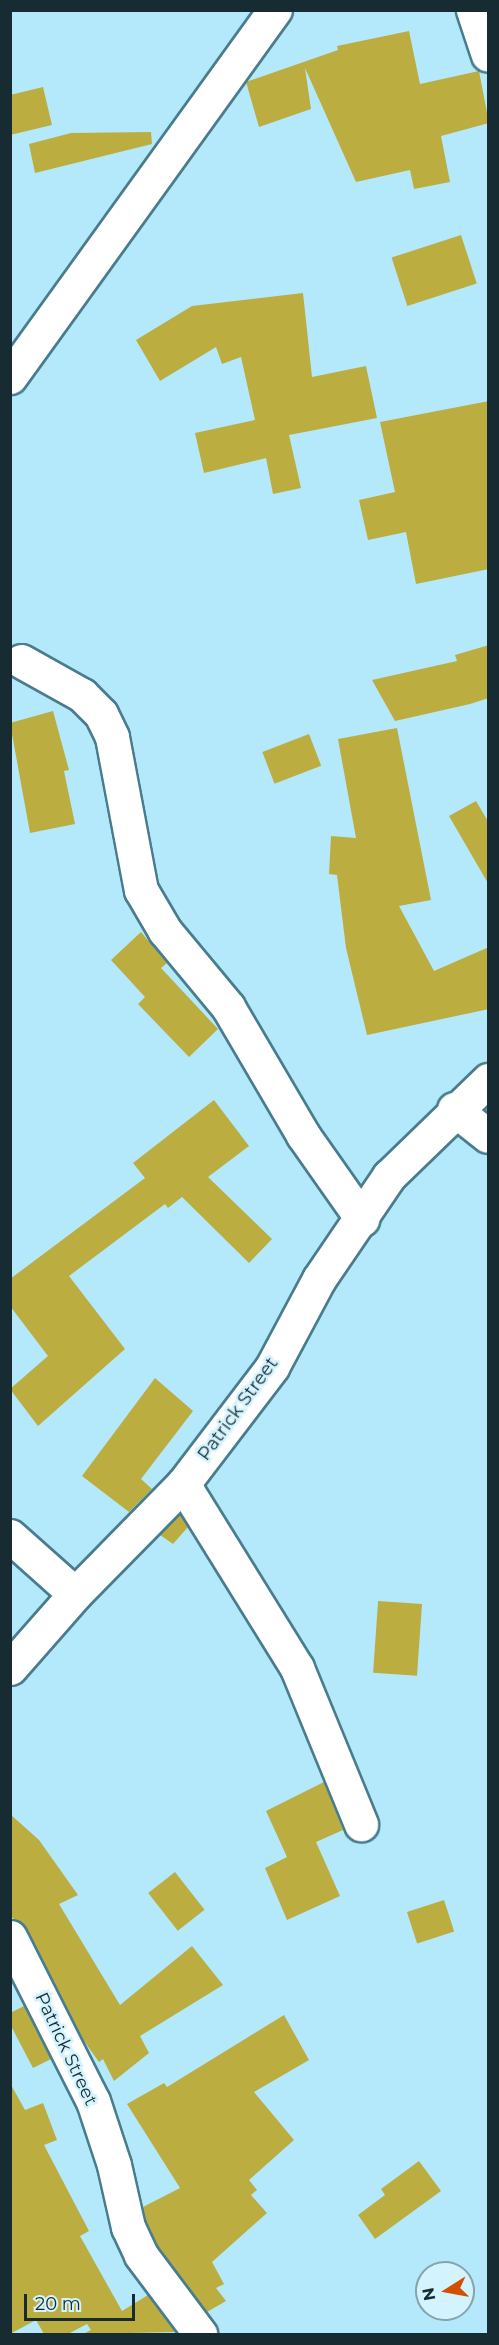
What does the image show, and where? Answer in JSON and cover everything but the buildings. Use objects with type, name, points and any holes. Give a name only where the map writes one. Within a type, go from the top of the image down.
[{"type":"street","points":[[10,377],[275,10]]},
{"type":"street","points":[[473,10],[489,55]]},
{"type":"street","points":[[21,661],[82,695],[101,714],[112,736],[141,890],[165,931],[228,1007],[303,1135],[362,1219]]},
{"type":"street","name":"Patrick Street","points":[[10,1668],[75,1594],[183,1484],[272,1367],[319,1279],[362,1219],[389,1176],[454,1109],[489,1080]]},
{"type":"street","points":[[454,1109],[489,1136]]},
{"type":"street","points":[[183,1484],[297,1668],[361,1824]]},
{"type":"street","points":[[10,1536],[75,1594]]},
{"type":"street","name":"Patrick Street","points":[[10,1937],[93,2101],[114,2165],[128,2227],[141,2255],[200,2334]]}]
